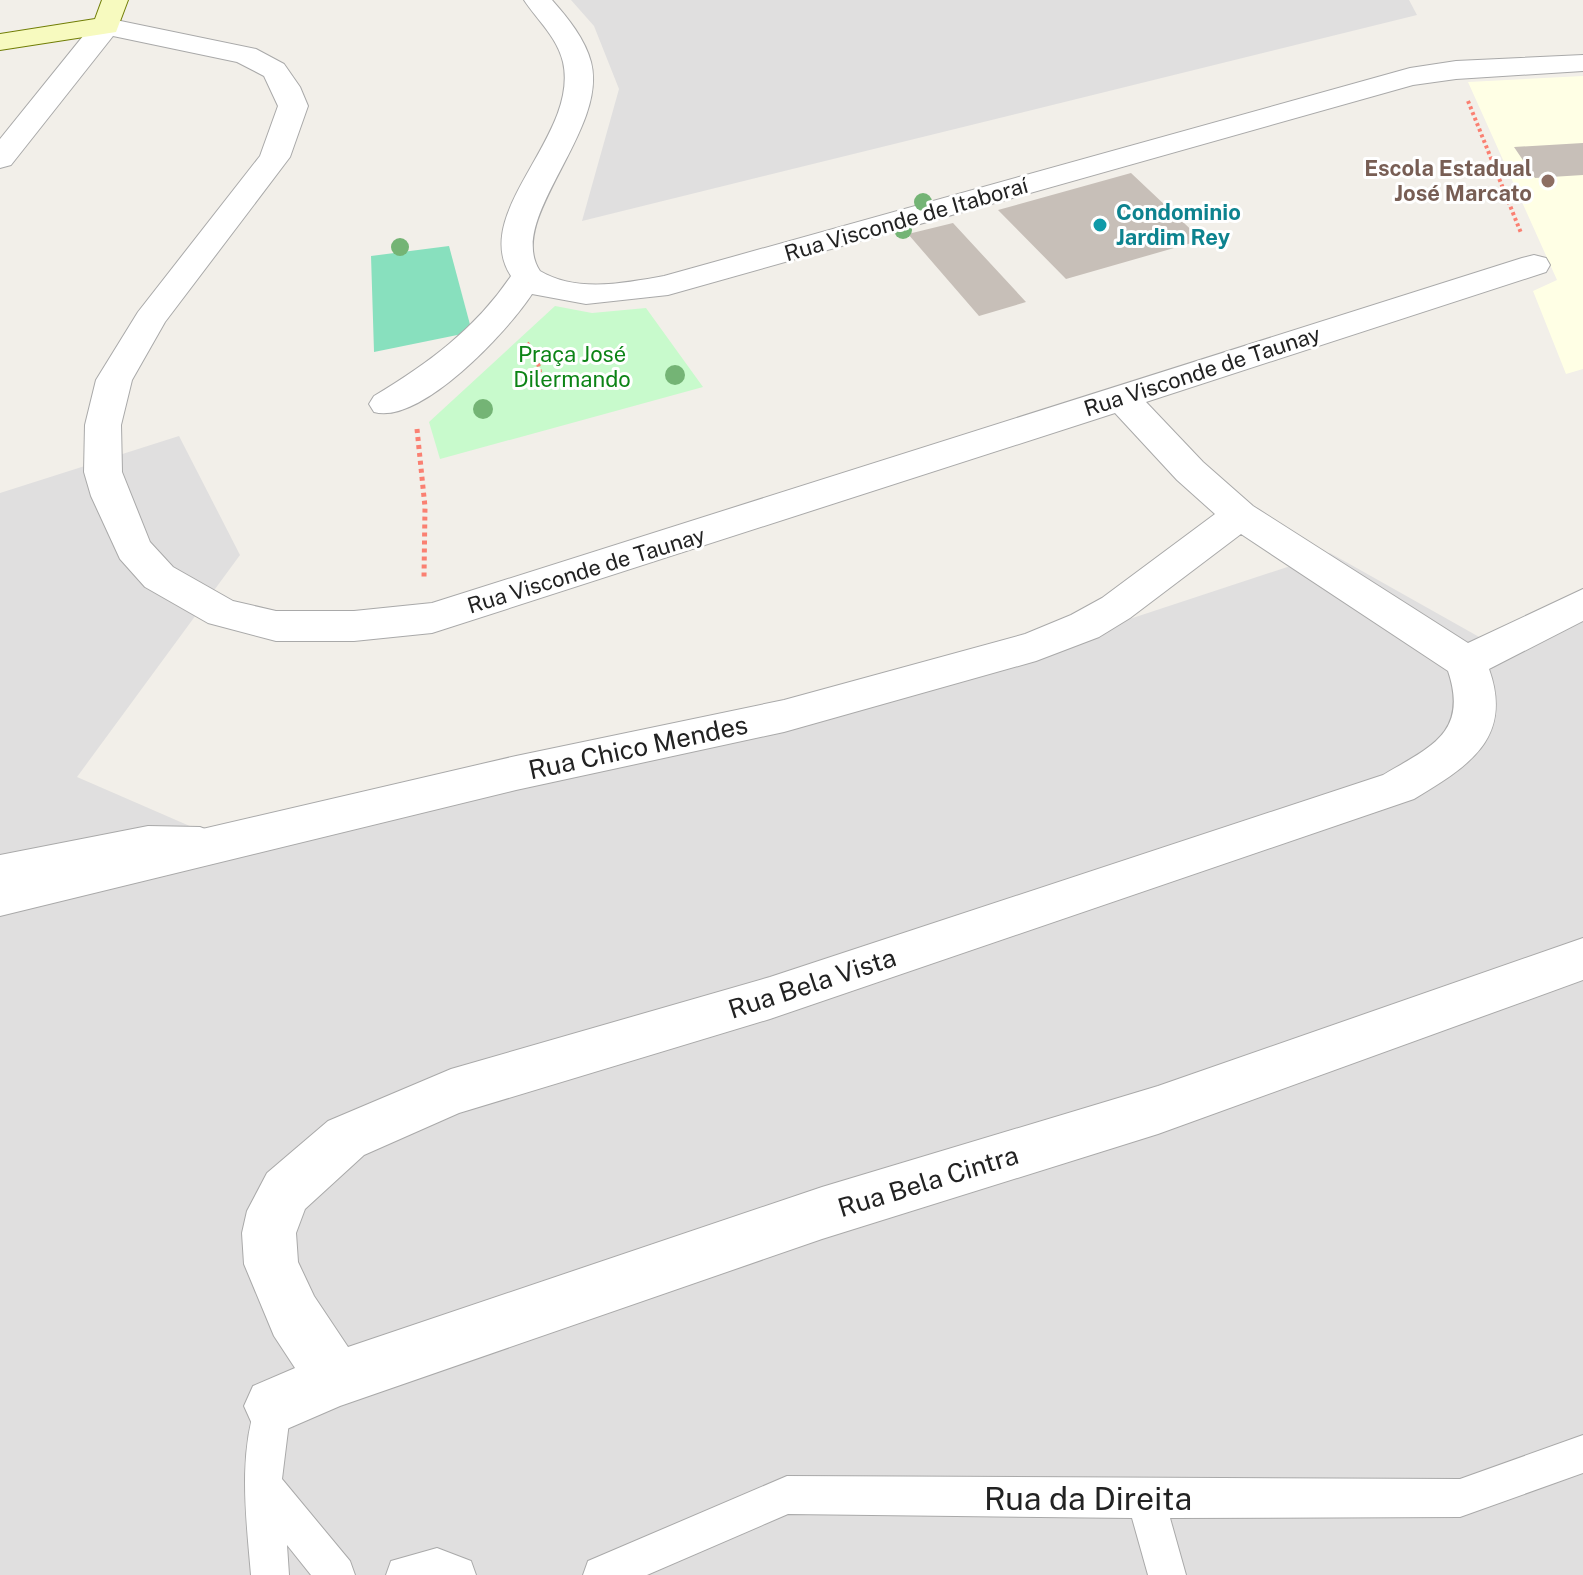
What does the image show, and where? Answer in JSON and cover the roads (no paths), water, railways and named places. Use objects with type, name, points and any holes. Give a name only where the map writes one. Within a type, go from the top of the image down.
[{"type":"street","points":[[387,404],[467,352],[504,313],[527,276],[519,264],[518,251],[526,209],[564,141],[579,85],[573,49],[559,24],[537,0]]},
{"type":"street","points":[[0,42],[110,13]]},
{"type":"street","points":[[0,159],[110,13]]},
{"type":"street","name":"Rua Visconde de Taunay","points":[[110,13],[246,55],[274,70],[286,87],[293,106],[275,157],[150,319],[114,380],[103,425],[103,472],[110,496],[134,549],[159,577],[222,613],[276,626],[354,626],[432,618],[1534,265]]},
{"type":"street","name":"Rua Visconde de Itaboraí","points":[[527,276],[543,285],[571,293],[599,295],[668,285],[1410,77],[1456,70],[1583,63]]},
{"type":"street","points":[[1121,397],[1190,471],[1240,515],[1466,662],[1583,604]]},
{"type":"street","name":"Rua Chico Mendes","points":[[0,896],[516,773],[784,716],[1036,646],[1085,626],[1116,608],[1240,515]]},
{"type":"street","name":"Rua Bela Vista","points":[[336,1379],[288,1303],[271,1264],[269,1233],[274,1211],[286,1191],[346,1138],[451,1092],[770,998],[1398,787],[1446,758],[1472,724],[1477,705],[1466,662]]},
{"type":"street","name":"Rua Bela Cintra","points":[[273,1406],[336,1379],[822,1213],[1158,1110],[1583,959]]},
{"type":"lane","points":[[0,867],[148,838],[236,841]]},
{"type":"lane","points":[[270,1575],[262,1485],[273,1406]]},
{"type":"lane","name":"Rua da Direita","points":[[602,1575],[787,1495],[1460,1498],[1583,1454]]},
{"type":"lane","points":[[262,1485],[336,1575]]},
{"type":"lane","points":[[1146,1499],[1167,1575]]},
{"type":"lane","points":[[405,1575],[437,1567],[457,1575]]},
{"type":"place","name":"Escola Estadual José Marcato","points":[[1548,181]]},
{"type":"place","name":"Condominio Jardim Rey","points":[[1100,225]]},
{"type":"park label","name":"Praça José Dilermando","points":[[572,366]]}]
